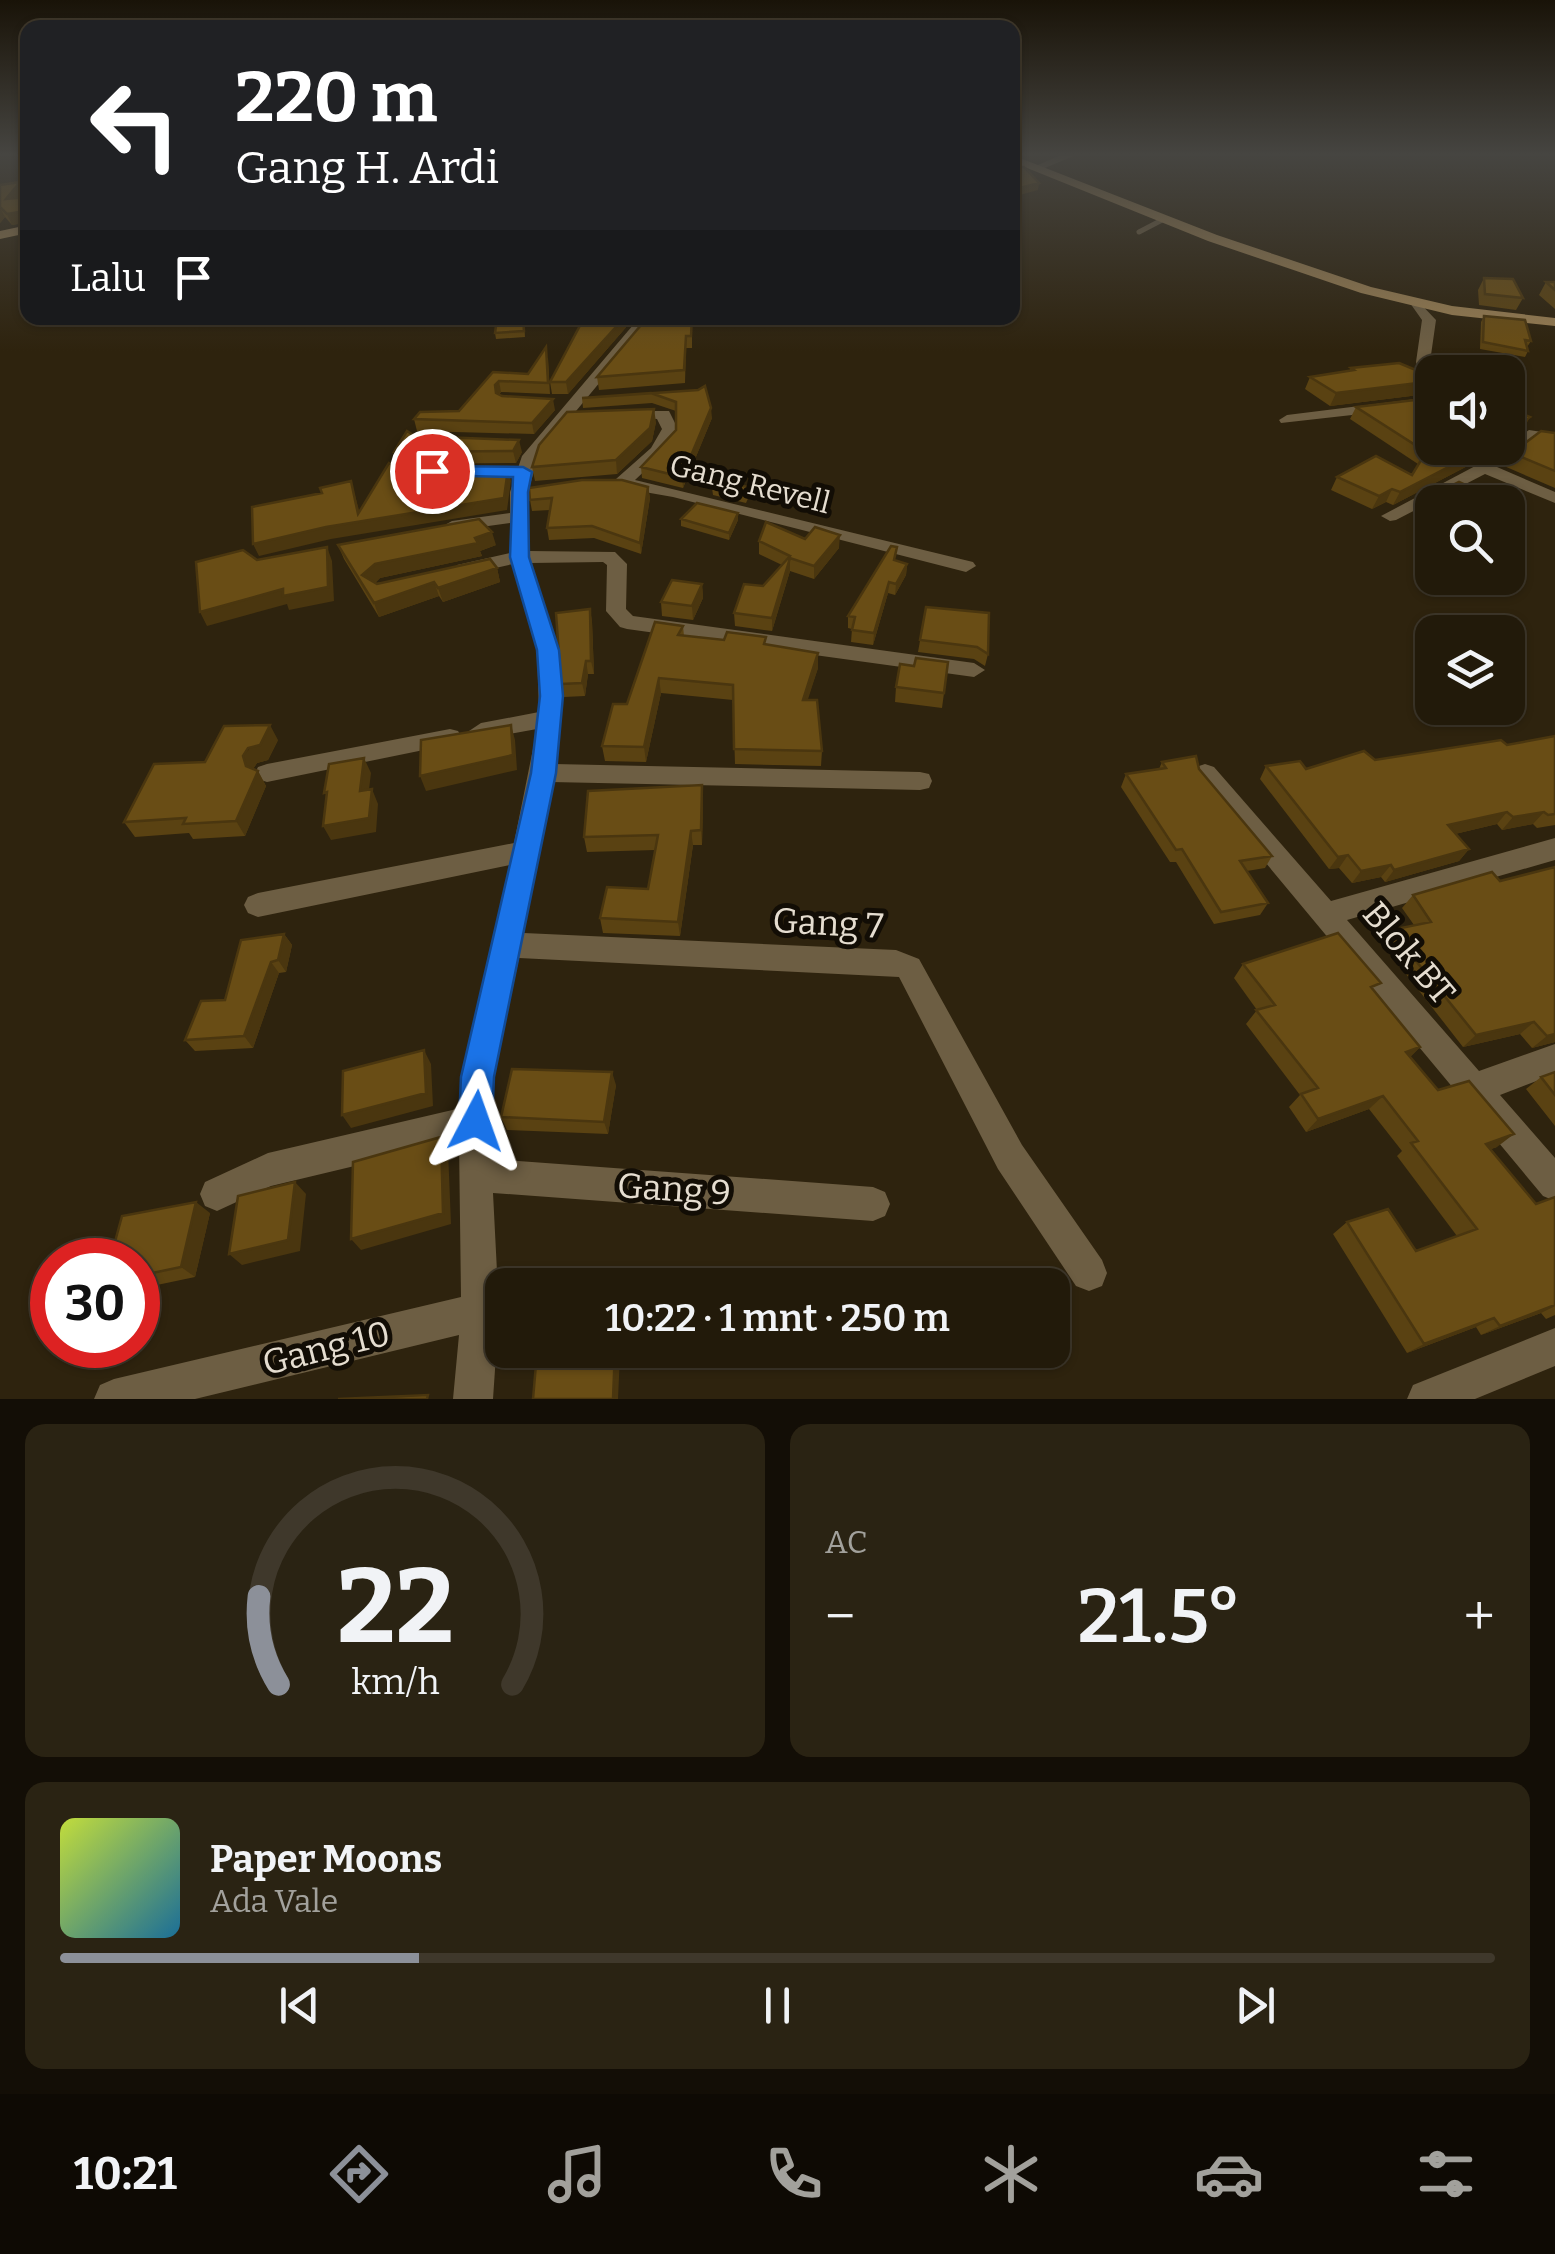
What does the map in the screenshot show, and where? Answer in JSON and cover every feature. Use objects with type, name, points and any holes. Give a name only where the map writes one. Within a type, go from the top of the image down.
[{"type":"main road","points":[[1168,220],[1416,303],[1555,322]]},
{"type":"street","points":[[1416,303],[1430,320],[1424,355]]},
{"type":"street","points":[[473,1399],[480,1311],[475,1175],[478,1077],[543,773],[551,718],[548,650],[520,557],[518,516],[527,491],[515,472],[531,443],[577,407],[641,325]]},
{"type":"street","points":[[1287,420],[1415,403]]},
{"type":"street","name":"Gang Revell","points":[[577,407],[652,412],[668,417],[670,429],[664,446],[614,482],[966,566]]},
{"type":"street","points":[[1525,438],[1530,435],[1555,439]]},
{"type":"street","points":[[1390,516],[1485,465]]},
{"type":"street","points":[[1496,465],[1555,498]]},
{"type":"street","points":[[428,531],[518,516]]},
{"type":"street","points":[[452,572],[520,557],[608,556],[617,564],[619,618],[640,626],[974,670]]},
{"type":"street","points":[[267,773],[551,718]]},
{"type":"street","points":[[543,773],[920,781]]},
{"type":"street","name":"Blok BT","points":[[1205,773],[1555,1184]]},
{"type":"street","points":[[1326,914],[1555,849]]},
{"type":"street","points":[[258,905],[525,851]]},
{"type":"street","name":"Gang 7","points":[[508,945],[896,963],[909,968],[1010,1157],[1088,1272]]},
{"type":"street","points":[[1475,1088],[1555,1059]]},
{"type":"street","points":[[217,1194],[268,1170],[476,1121]]},
{"type":"street","name":"Gang 9","points":[[475,1175],[874,1204]]},
{"type":"street","name":"Gang 10","points":[[114,1399],[480,1311]]},
{"type":"street","points":[[1427,1399],[1555,1347]]},
{"type":"lane","points":[[1139,232],[1162,220]]},
{"type":"building","points":[[1484,278],[1513,279],[1523,298],[1485,294]]},
{"type":"building","points":[[1484,316],[1525,320],[1531,341],[1525,340],[1528,351],[1483,342]]},
{"type":"building","points":[[496,325],[524,325],[524,331],[495,333]]},
{"type":"building","points":[[580,325],[618,325],[566,382],[550,382]]},
{"type":"building","points":[[641,325],[692,325],[691,336],[686,336],[684,370],[597,377]]},
{"type":"building","points":[[546,347],[548,383],[499,381],[495,385],[496,393],[502,396],[553,399],[532,423],[414,419],[420,412],[459,411],[493,372],[528,374]]},
{"type":"building","points":[[1399,363],[1415,370],[1415,383],[1336,393],[1310,377],[1354,370],[1351,368]]},
{"type":"building","points":[[705,386],[711,408],[682,477],[641,467],[676,430],[676,402],[652,393],[698,390]]},
{"type":"building","points":[[1415,400],[1415,445],[1356,407]]},
{"type":"building","points":[[654,409],[650,428],[616,460],[532,467],[539,445],[567,412]]},
{"type":"building","points":[[407,431],[415,436],[519,440],[513,451],[394,452]]},
{"type":"building","points":[[1541,431],[1555,433],[1555,471],[1525,458],[1525,443]]},
{"type":"building","points":[[1376,456],[1412,475],[1418,465],[1452,465],[1400,492],[1392,489],[1379,496],[1337,477]]},
{"type":"building","points":[[389,463],[398,468],[508,469],[504,498],[326,527],[253,544],[252,507],[322,493],[320,488],[351,481],[358,514]]},
{"type":"building","points":[[582,480],[622,480],[648,487],[640,543],[592,526],[547,528],[552,498],[530,500],[529,488]]},
{"type":"building","points":[[717,483],[750,487],[746,496],[712,488]]},
{"type":"building","points":[[697,503],[738,513],[729,533],[681,519]]},
{"type":"building","points":[[479,519],[492,532],[475,538],[478,543],[375,564],[362,575],[377,584],[490,559],[497,568],[438,588],[434,582],[374,603],[338,545]]},
{"type":"building","points":[[766,522],[805,539],[815,527],[840,535],[814,566],[790,558],[772,618],[734,613],[744,584],[763,586],[790,556],[759,541]]},
{"type":"building","points":[[891,546],[897,547],[894,560],[907,564],[896,584],[889,582],[874,633],[852,630],[855,617],[848,616]]},
{"type":"building","points":[[327,547],[328,587],[283,596],[283,589],[200,612],[196,562],[243,550],[257,560]]},
{"type":"building","points":[[672,580],[702,584],[692,606],[661,602]]},
{"type":"building","points":[[926,607],[989,613],[988,654],[977,647],[920,640]]},
{"type":"building","points":[[590,609],[591,661],[586,661],[582,683],[561,684],[556,613]]},
{"type":"building","points":[[655,622],[683,626],[678,635],[724,640],[727,632],[766,637],[764,644],[818,653],[803,700],[817,700],[822,751],[734,749],[733,685],[659,678],[644,747],[602,746],[613,704],[627,704]]},
{"type":"building","points":[[916,658],[948,662],[944,693],[896,687],[900,664],[914,666]]},
{"type":"building","points":[[270,725],[260,745],[248,748],[243,756],[246,766],[258,771],[236,821],[183,824],[186,818],[124,822],[154,764],[205,762],[224,726]]},
{"type":"building","points":[[511,725],[513,755],[420,776],[421,740]]},
{"type":"building","points":[[1555,736],[1555,814],[1513,817],[1507,812],[1448,825],[1469,849],[1394,870],[1391,865],[1361,871],[1348,855],[1338,857],[1266,766],[1300,761],[1306,769],[1364,751],[1375,760],[1501,740],[1507,745]]},
{"type":"building","points":[[1196,756],[1199,769],[1272,856],[1240,861],[1268,903],[1221,912],[1182,849],[1176,850],[1126,774],[1166,768],[1162,762]]},
{"type":"building","points":[[364,758],[360,791],[372,789],[369,818],[323,826],[329,764]]},
{"type":"building","points":[[702,785],[701,830],[691,831],[678,922],[600,918],[607,887],[648,889],[658,835],[584,837],[588,791]]},
{"type":"building","points":[[1555,867],[1555,1034],[1547,1036],[1534,1022],[1476,1035],[1391,930],[1431,922],[1413,895],[1492,872],[1500,881]]},
{"type":"building","points":[[1338,933],[1381,983],[1371,987],[1420,1047],[1406,1052],[1438,1090],[1469,1081],[1514,1134],[1486,1144],[1536,1204],[1555,1197],[1555,1305],[1500,1326],[1494,1318],[1424,1344],[1347,1222],[1388,1209],[1416,1251],[1477,1229],[1411,1143],[1418,1141],[1383,1096],[1318,1119],[1301,1094],[1318,1088],[1256,1010],[1275,1005],[1243,964]]},
{"type":"building","points":[[284,934],[278,960],[271,962],[244,1036],[185,1040],[201,1001],[225,1000],[241,940]]},
{"type":"building","points":[[424,1050],[426,1093],[342,1115],[343,1071]]},
{"type":"building","points":[[512,1069],[612,1072],[604,1122],[501,1117]]},
{"type":"building","points":[[1555,1072],[1555,1095],[1541,1077]]},
{"type":"building","points":[[441,1137],[443,1213],[351,1239],[353,1162]]},
{"type":"building","points":[[295,1182],[288,1240],[229,1254],[238,1196]]},
{"type":"building","points":[[196,1202],[181,1267],[160,1271],[160,1238],[116,1238],[122,1216]]},
{"type":"building","points":[[536,1368],[614,1368],[613,1399],[533,1399]]},
{"type":"building","points":[[428,1395],[427,1399],[338,1399]]},
{"type":"route","points":[[432,471],[523,472],[518,516],[520,557],[548,650],[551,718],[543,773],[478,1077],[476,1121]]}]
